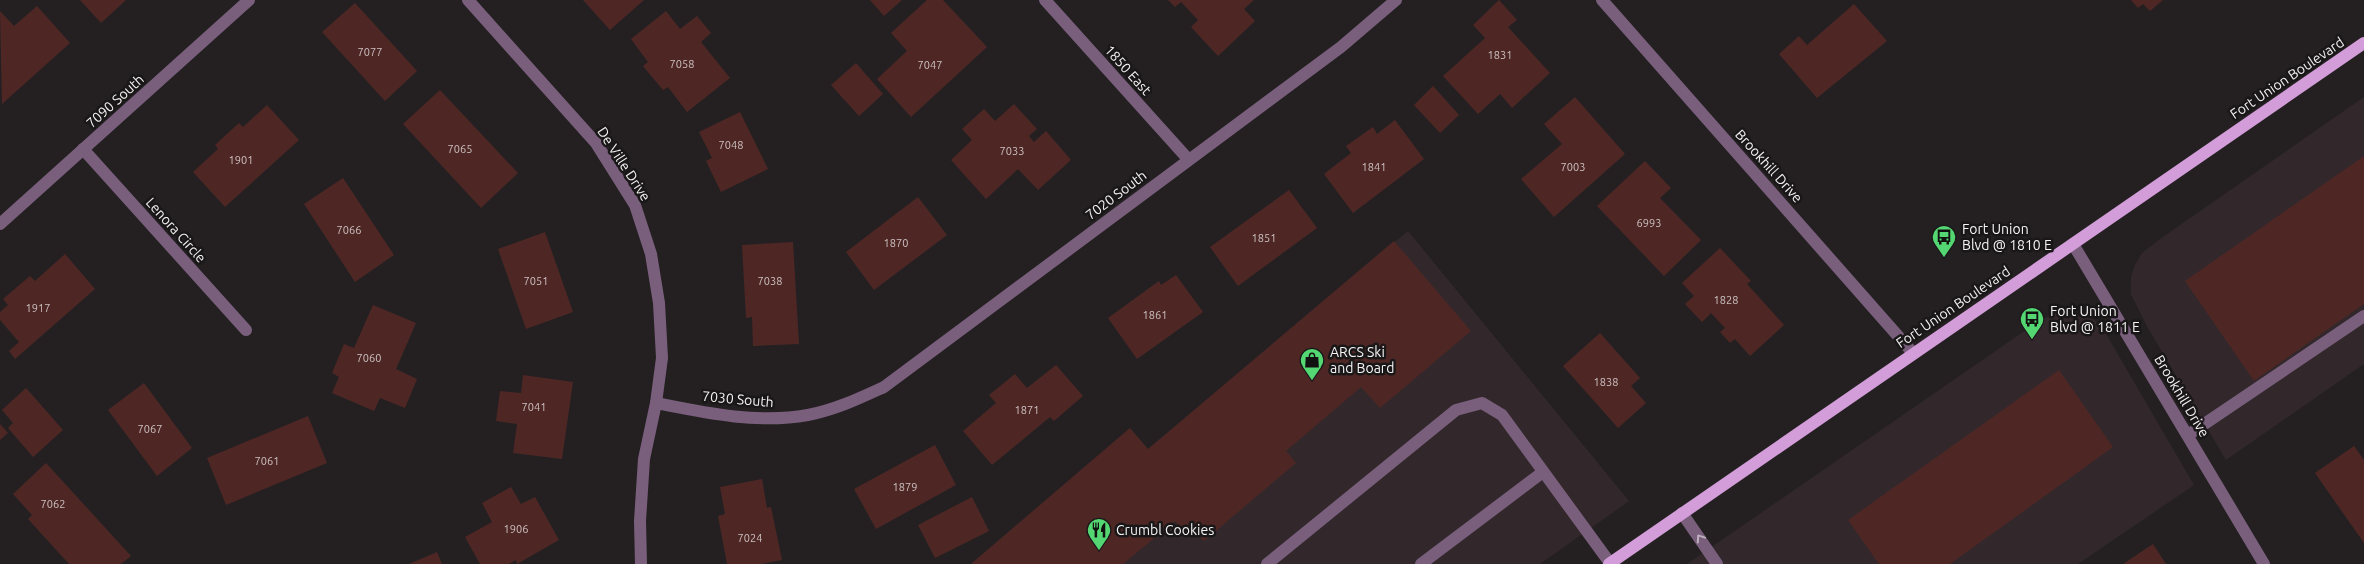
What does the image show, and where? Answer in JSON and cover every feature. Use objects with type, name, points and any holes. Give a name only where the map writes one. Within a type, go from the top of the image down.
[{"type":"main road","name":"Fort Union Boulevard","points":[[1610,564],[2364,43]]},
{"type":"street","name":"7090 South","points":[[0,224],[249,0]]},
{"type":"street","name":"De Ville Drive","points":[[468,0],[596,143],[635,205],[651,254],[659,303],[662,358],[656,403],[644,459],[640,521],[641,564]]},
{"type":"street","name":"1850 East","points":[[1045,0],[1188,159]]},
{"type":"street","name":"7020 South","points":[[848,403],[884,386],[940,347],[1188,159],[1341,47],[1396,0]]},
{"type":"street","name":"Brookhill Drive","points":[[1602,0],[1913,353]]},
{"type":"street","name":"Lenora Circle","points":[[83,150],[246,330]]},
{"type":"street","name":"Brookhill Drive","points":[[2073,244],[2264,564]]},
{"type":"street","points":[[2188,435],[2364,316]]},
{"type":"street","name":"7030 South","points":[[656,403],[715,415],[772,419],[809,415],[848,403]]},
{"type":"street","points":[[1267,564],[1456,410],[1482,403],[1502,415],[1610,564]]},
{"type":"street","points":[[1421,564],[1543,472]]},
{"type":"street","points":[[1682,513],[1717,564]]},
{"type":"shaded area","points":[[2364,97],[2364,364],[2226,460],[2148,328],[2131,294],[2131,277],[2135,265],[2142,253],[2160,239]]},
{"type":"shaded area","points":[[1408,231],[1629,501],[1540,564],[971,564],[1130,428],[1148,449]]},
{"type":"shaded area","points":[[2069,310],[2091,317],[2102,327],[2194,485],[2078,564],[1687,564],[2023,332],[2055,312]]},
{"type":"building","points":[[80,0],[126,0],[101,23]]},
{"type":"building","points":[[583,0],[644,0],[610,30]]},
{"type":"building","points":[[870,0],[902,0],[884,16]]},
{"type":"building","points":[[927,0],[943,0],[987,47],[911,117],[877,79],[907,51],[891,33]]},
{"type":"building","points":[[1168,0],[1254,0],[1244,9],[1255,21],[1218,56],[1191,27],[1198,20],[1181,2],[1175,7]]},
{"type":"building","points":[[1499,0],[1517,20],[1508,27],[1550,73],[1512,108],[1500,94],[1478,114],[1443,76],[1485,38],[1473,25]]},
{"type":"building","points":[[2131,0],[2163,0],[2150,11],[2143,4],[2138,8]]},
{"type":"building","points":[[355,3],[417,71],[385,101],[322,32]]},
{"type":"building","points":[[1854,4],[1887,41],[1817,98],[1779,54],[1799,36],[1807,45]]},
{"type":"building","points":[[37,6],[70,43],[2,104],[0,11],[14,26]]},
{"type":"building","points":[[666,11],[680,29],[697,16],[711,33],[701,42],[730,78],[687,112],[668,87],[663,90],[643,66],[648,62],[631,39]]},
{"type":"building","points":[[856,63],[883,94],[859,116],[831,85]]},
{"type":"building","points":[[1433,86],[1459,115],[1440,133],[1414,105]]},
{"type":"building","points":[[440,90],[518,173],[481,208],[403,124]]},
{"type":"building","points":[[1575,97],[1625,154],[1554,217],[1521,179],[1562,144],[1544,124]]},
{"type":"building","points":[[1014,104],[1037,129],[1029,136],[1034,142],[1046,131],[1071,160],[1038,190],[1018,169],[986,199],[951,160],[972,140],[962,129],[984,109],[995,121]]},
{"type":"building","points":[[267,105],[299,140],[225,207],[193,172],[218,149],[215,145],[239,123],[243,127]]},
{"type":"building","points":[[740,112],[768,169],[721,192],[706,161],[712,158],[699,132]]},
{"type":"building","points":[[1395,120],[1424,159],[1353,213],[1324,174],[1351,153],[1346,146],[1373,127],[1377,134]]},
{"type":"building","points":[[2364,156],[2364,304],[2254,381],[2185,281]]},
{"type":"building","points":[[1645,161],[1671,188],[1660,198],[1701,240],[1664,276],[1597,206]]},
{"type":"building","points":[[343,178],[394,255],[355,282],[304,204]]},
{"type":"building","points":[[1289,190],[1317,228],[1238,286],[1210,247]]},
{"type":"building","points":[[918,197],[947,235],[874,290],[846,252]]},
{"type":"building","points":[[545,232],[573,312],[526,329],[498,249]]},
{"type":"building","points":[[1394,241],[1471,331],[1380,408],[1361,387],[1286,451],[1296,463],[1204,541],[1194,530],[1187,536],[1175,521],[1123,564],[971,564],[1130,428],[1148,449]]},
{"type":"building","points":[[793,242],[799,344],[753,346],[752,317],[746,318],[742,245]]},
{"type":"building","points":[[1720,248],[1751,281],[1747,284],[1784,325],[1750,356],[1735,339],[1730,343],[1720,332],[1725,328],[1711,313],[1702,322],[1685,304],[1694,296],[1682,283]]},
{"type":"building","points":[[65,254],[95,289],[15,359],[9,351],[19,342],[0,320],[0,312],[8,305],[3,299],[30,276],[35,281]]},
{"type":"building","points":[[1176,275],[1203,312],[1137,359],[1108,318],[1159,281],[1161,285]]},
{"type":"building","points":[[373,305],[416,323],[396,369],[417,379],[405,408],[380,398],[374,411],[332,393],[339,377],[332,373],[344,344],[354,348]]},
{"type":"building","points":[[1600,333],[1640,378],[1631,386],[1646,403],[1618,428],[1563,366]]},
{"type":"building","points":[[1056,365],[1083,396],[1054,421],[1050,417],[992,465],[963,431],[996,403],[989,395],[1015,374],[1027,388]]},
{"type":"building","points":[[2059,370],[2113,447],[1950,564],[1879,564],[1848,520]]},
{"type":"building","points":[[523,375],[573,382],[562,459],[513,453],[517,424],[496,421],[500,391],[521,393]]},
{"type":"building","points":[[144,383],[192,448],[157,476],[108,410]]},
{"type":"building","points":[[26,388],[63,430],[33,457],[8,428],[13,423],[2,410]]},
{"type":"building","points":[[308,416],[327,463],[226,505],[207,458]]},
{"type":"building","points":[[0,424],[8,433],[0,440]]},
{"type":"building","points":[[935,445],[956,485],[876,529],[854,489]]},
{"type":"building","points":[[2354,446],[2364,460],[2364,543],[2315,473]]},
{"type":"building","points":[[46,463],[131,556],[121,564],[69,564],[28,519],[32,515],[13,494]]},
{"type":"building","points":[[762,479],[767,508],[771,507],[782,560],[761,564],[727,564],[718,516],[725,514],[720,487]]},
{"type":"building","points":[[511,487],[521,504],[535,497],[559,540],[517,564],[516,560],[509,564],[480,564],[465,537],[492,522],[482,503]]},
{"type":"building","points":[[972,497],[989,531],[935,558],[918,525]]},
{"type":"building","points":[[2153,544],[2166,564],[2123,564]]},
{"type":"building","points":[[437,552],[442,564],[409,564]]},
{"type":"place","name":"Fort Union Blvd @ 1810 E","points":[[1944,258]]},
{"type":"place","name":"Fort Union Blvd @ 1811 E","points":[[2032,340]]},
{"type":"place","name":"ARCS Ski and Board","points":[[1312,381]]},
{"type":"place","name":"Crumbl Cookies","points":[[1099,551]]}]
